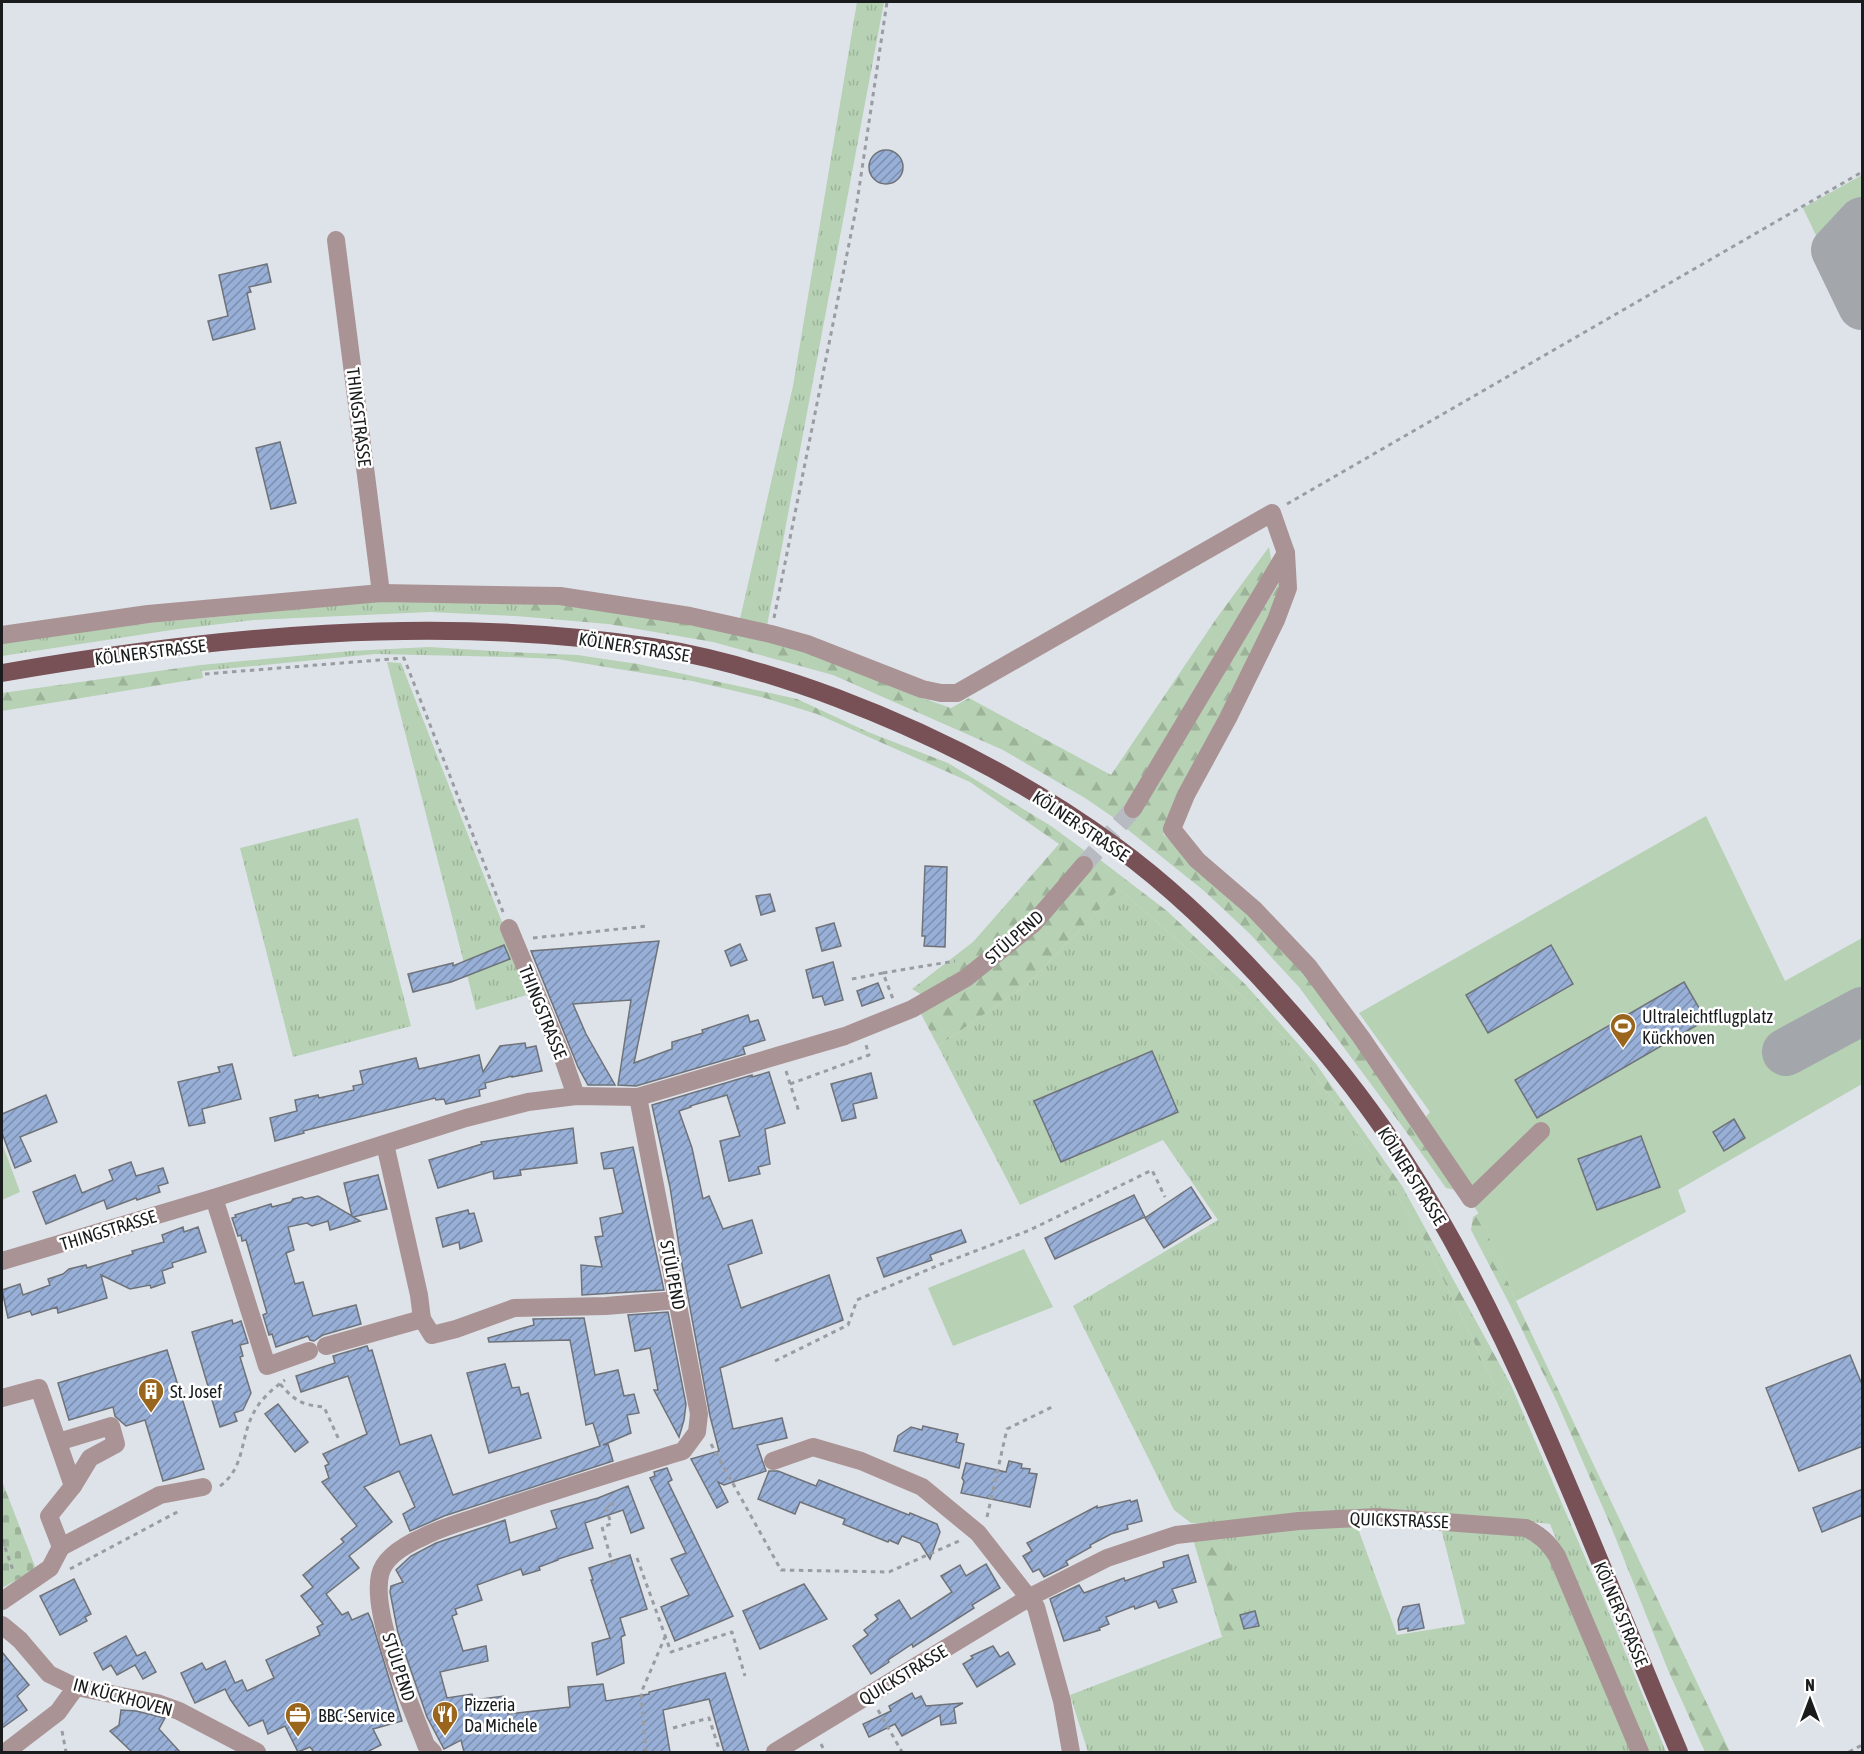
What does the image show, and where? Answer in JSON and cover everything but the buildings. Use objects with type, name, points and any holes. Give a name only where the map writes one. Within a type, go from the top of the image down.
[{"type":"main road","name":"KÖLNER STRASSE","points":[[2,673],[163,650],[260,639],[348,633],[447,631],[556,635],[614,642],[657,648],[765,674],[860,707],[971,757],[1066,812],[1119,849],[1171,892],[1239,955],[1345,1076],[1405,1160],[1443,1223],[1500,1332],[1530,1397],[1679,1752]]},
{"type":"street","name":"THINGSTRASSE","points":[[336,240],[381,593]]},
{"type":"street","points":[[2,635],[148,614],[381,593],[560,596],[690,616],[771,634],[807,644],[922,689],[941,693],[957,693],[1272,513],[1286,553],[1288,588],[1276,620],[1228,718],[1186,795],[1172,829],[1197,860],[1254,909],[1309,967],[1368,1047],[1471,1199],[1541,1131]]},
{"type":"street","points":[[1133,808],[1286,553]]},
{"type":"street","name":"STÜLPEND","points":[[424,1750],[398,1673],[384,1624],[378,1591],[381,1572],[396,1553],[424,1536],[547,1493],[683,1451],[697,1432],[699,1414],[639,1097],[782,1055],[905,1012],[966,978],[1033,924],[1084,865]]},
{"type":"street","name":"THINGSTRASSE","points":[[511,934],[563,1058],[576,1096]]},
{"type":"street","name":"THINGSTRASSE","points":[[2,1261],[214,1198],[466,1118],[528,1102],[576,1096],[639,1097]]},
{"type":"street","points":[[385,1144],[419,1295],[422,1319],[432,1335],[456,1329],[514,1308],[606,1306],[678,1300]]},
{"type":"street","points":[[214,1198],[267,1366],[318,1348],[422,1319]]},
{"type":"street","points":[[2,1398],[39,1388],[73,1485]]},
{"type":"street","points":[[58,1442],[111,1426],[116,1444],[90,1458],[49,1516],[61,1547]]},
{"type":"street","points":[[772,1461],[813,1448],[861,1461],[922,1487],[978,1533],[1036,1607],[1062,1701],[1071,1752]]},
{"type":"street","points":[[2,1601],[50,1568],[61,1547],[160,1495],[209,1488]]},
{"type":"street","name":"QUICKSTRASSE","points":[[774,1752],[870,1696],[1030,1597],[1107,1558],[1176,1535],[1299,1521],[1378,1517],[1526,1528],[1538,1533],[1549,1543],[1557,1556],[1640,1752]]},
{"type":"street","name":"IN KÜCKHOVEN","points":[[2,1625],[20,1640],[49,1674],[76,1687],[157,1703],[257,1752]]},
{"type":"street","points":[[6,1752],[58,1712],[76,1687]]},
{"type":"path","points":[[771,634],[856,209],[887,2]]},
{"type":"path","points":[[1272,513],[1863,171]]},
{"type":"path","points":[[206,674],[404,658],[511,934],[648,926]]},
{"type":"path","points":[[852,979],[955,961]]},
{"type":"path","points":[[883,973],[905,1012]]},
{"type":"path","points":[[790,1084],[869,1055],[861,1029]]},
{"type":"path","points":[[782,1055],[799,1112]]},
{"type":"path","points":[[775,1361],[848,1325],[857,1300],[1030,1230],[1152,1170],[1165,1197]]},
{"type":"path","points":[[209,1488],[231,1476],[237,1467],[251,1416],[259,1404],[286,1379]]},
{"type":"path","points":[[279,1384],[291,1397],[306,1406],[324,1407],[340,1442]]},
{"type":"path","points":[[697,1432],[710,1440],[781,1570],[889,1572],[978,1533],[985,1527],[1007,1429],[1054,1406]]},
{"type":"path","points":[[613,1566],[602,1527],[610,1524],[606,1507],[616,1502]]},
{"type":"path","points":[[50,1568],[60,1575],[188,1507]]},
{"type":"path","points":[[2,1539],[20,1589]]},
{"type":"path","points":[[637,1558],[671,1652],[732,1632],[745,1676]]},
{"type":"path","points":[[646,1752],[640,1693],[665,1636]]},
{"type":"path","points":[[870,1696],[902,1752]]},
{"type":"path","points":[[673,1728],[709,1718],[720,1752]]},
{"type":"path","points":[[1849,1752],[1863,1745]]},
{"type":"green space","points":[[857,2],[884,2],[767,626],[740,619],[793,386]]},
{"type":"green space","points":[[1862,175],[1862,333],[1803,208]]},
{"type":"green space","points":[[1269,547],[1272,564],[1120,822],[1085,798],[1003,750],[833,675],[713,642],[608,624],[516,616],[523,602],[586,605],[642,613],[851,661],[925,699],[951,708],[969,698],[1111,775],[1216,619]]},
{"type":"green space","points":[[1284,575],[1268,630],[1163,834],[1268,931],[1334,1011],[1455,1190],[1446,1188],[1299,987],[1250,934],[1203,890],[1127,829]]},
{"type":"green space","points":[[395,600],[523,602],[516,616],[430,612],[254,620],[178,629],[2,656],[2,640],[53,632]]},
{"type":"green space","points":[[429,647],[509,652],[510,657],[375,654],[202,671],[201,665],[351,651]]},
{"type":"green space","points":[[509,652],[577,655],[638,664],[797,699],[868,732],[948,763],[1051,826],[1085,851],[1012,937],[950,982],[922,995],[912,989],[973,942],[1059,844],[970,782],[817,714],[765,698],[692,681],[557,659],[510,657]]},
{"type":"green space","points":[[387,662],[401,663],[530,994],[476,1010]]},
{"type":"green space","points":[[201,665],[203,678],[2,711],[2,693]]},
{"type":"green space","name":"Ultraleichtflugplatz Kückhoven","points":[[1706,816],[1785,981],[1862,938],[1862,1084],[1678,1190],[1686,1212],[1516,1301],[1479,1214],[1420,1124],[1430,1112],[1359,1013]]},
{"type":"green space","points":[[358,818],[411,1026],[293,1057],[240,848]]},
{"type":"green space","points":[[1099,859],[1167,911],[1245,984],[1316,1064],[1402,1186],[1511,1385],[1501,1398],[1423,1238],[1375,1158],[1294,1047],[1251,1004],[1119,889],[1028,984],[938,1046],[920,1012],[1029,932]]},
{"type":"green space","points":[[1119,889],[1251,1004],[1294,1047],[1375,1158],[1423,1238],[1501,1398],[1511,1385],[1666,1752],[1644,1752],[1550,1524],[1488,1517],[1206,1524],[1191,1523],[1174,1510],[1073,1306],[1218,1220],[1163,1140],[1020,1205],[938,1046],[1028,984]]},
{"type":"green space","points":[[2,1143],[20,1192],[2,1200]]},
{"type":"green space","points":[[1479,1213],[1516,1301],[1730,1752],[1705,1752],[1668,1670],[1610,1524],[1557,1402],[1471,1230],[1473,1217]]},
{"type":"green space","points":[[1024,1249],[1053,1307],[953,1346],[928,1288]]},
{"type":"green space","points":[[2,1481],[36,1569],[2,1588]]},
{"type":"green space","points":[[1356,1523],[1397,1635],[1465,1624],[1441,1528],[1522,1532],[1551,1555],[1633,1752],[1088,1752],[1070,1695],[1243,1629],[1224,1536]]},
{"type":"green space","points":[[1224,1536],[1244,1629],[1222,1637],[1193,1539]]},
{"type":"taxiway","points":[[1862,221],[1835,250],[1862,306]]},
{"type":"taxiway","points":[[1786,1052],[1862,1011]]},
{"type":"tunnel","points":[[1084,865],[1133,809]]},
{"type":"place","name":"Ultraleichtflugplatz Kückhoven","points":[[1623,1049]]},
{"type":"place","name":"St. Josef","points":[[151,1414]]},
{"type":"place","name":"Pizzeria Da Michele","points":[[445,1737]]},
{"type":"place","name":"BBC-Service","points":[[298,1738]]}]
